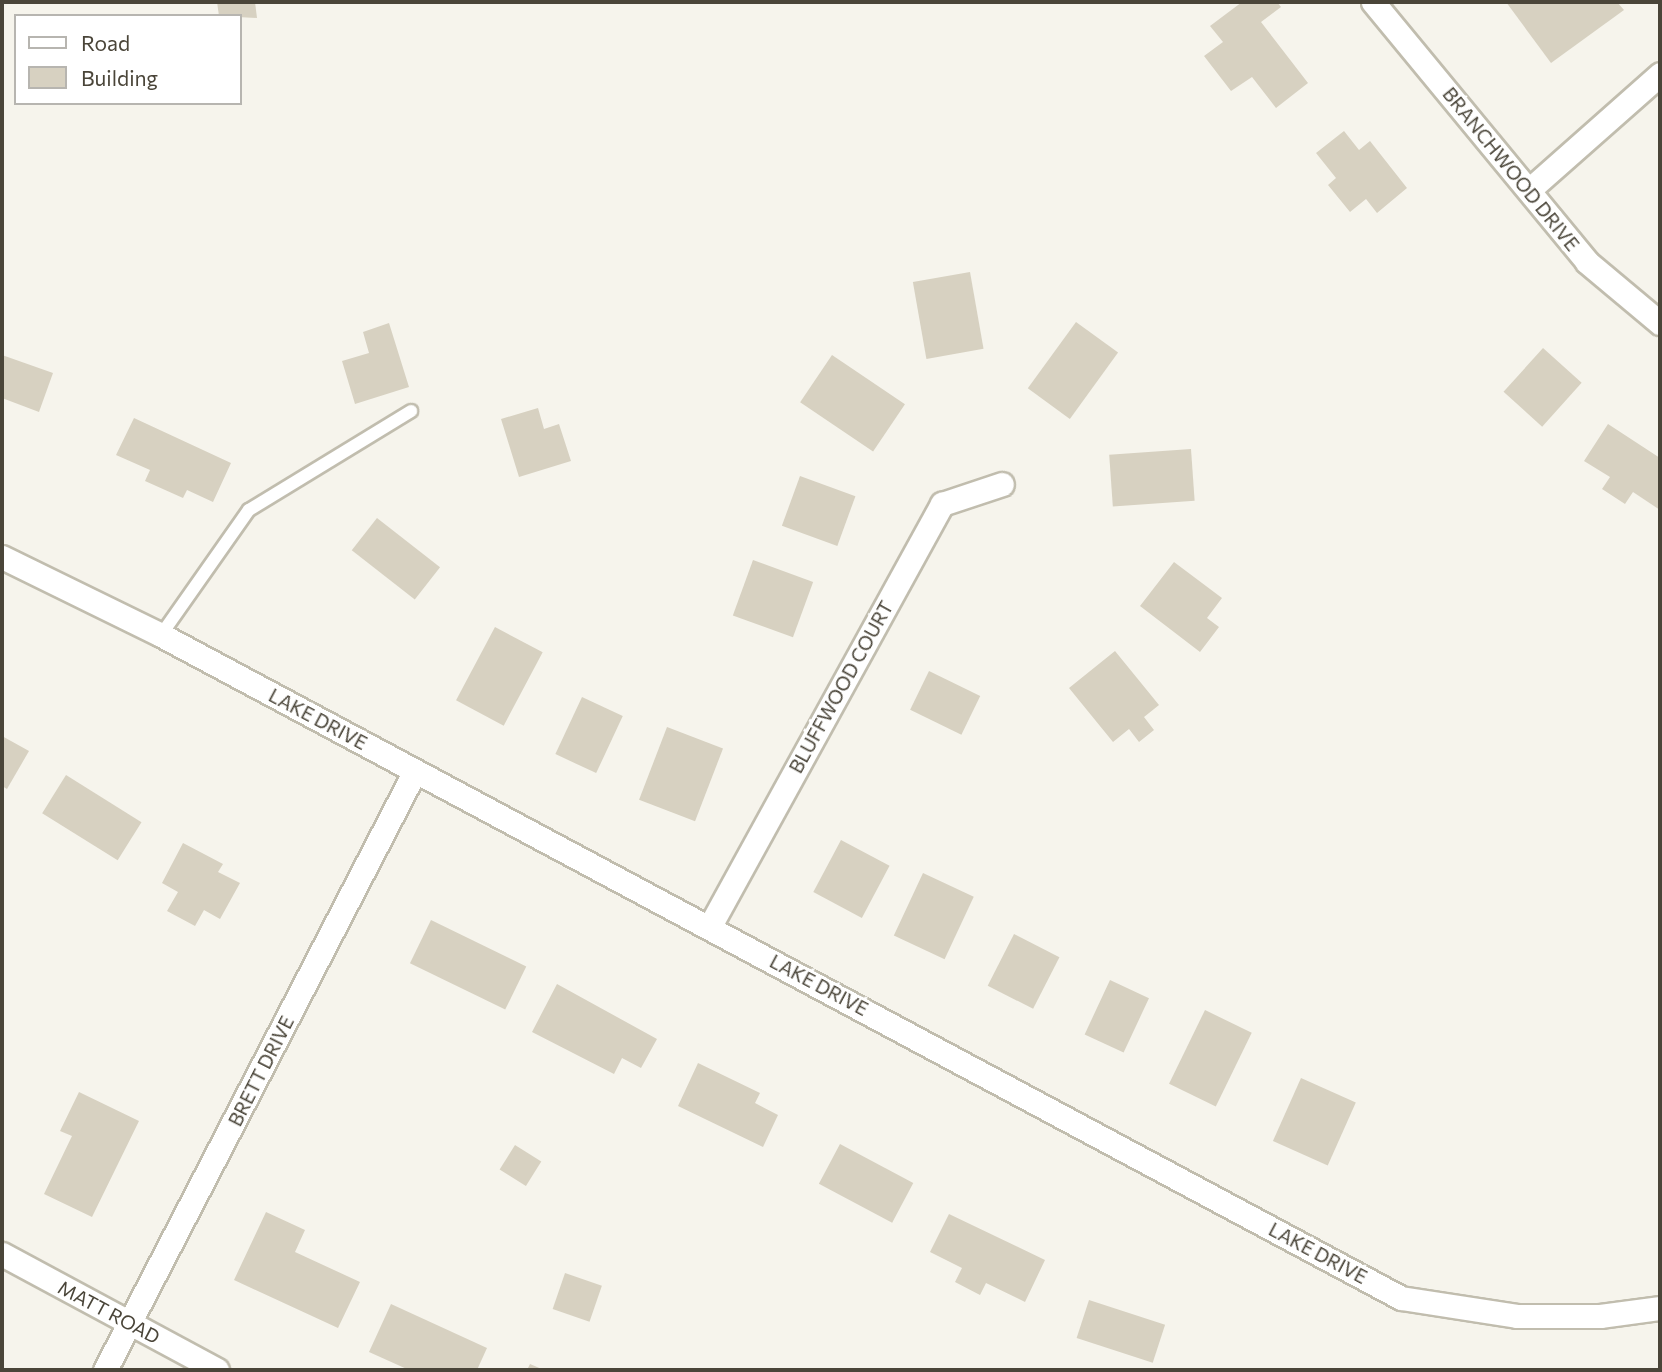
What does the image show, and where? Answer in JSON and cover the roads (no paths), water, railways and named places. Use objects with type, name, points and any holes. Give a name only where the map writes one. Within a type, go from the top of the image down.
[{"type":"street","name":"BRANCHWOOD DRIVE","points":[[1373,2],[1587,262],[1660,323]]},
{"type":"street","points":[[1530,190],[1660,74]]},
{"type":"street","name":"BLUFFWOOD COURT","points":[[710,926],[942,504],[1002,484]]},
{"type":"street","name":"LAKE DRIVE","points":[[3,560],[161,635],[1401,1297],[1517,1317],[1600,1316],[1660,1308]]},
{"type":"street","name":"BRETT DRIVE","points":[[105,1370],[415,771]]},
{"type":"street","name":"MATT ROAD","points":[[2,1254],[217,1370]]},
{"type":"lane","points":[[161,635],[248,510],[411,411]]}]
